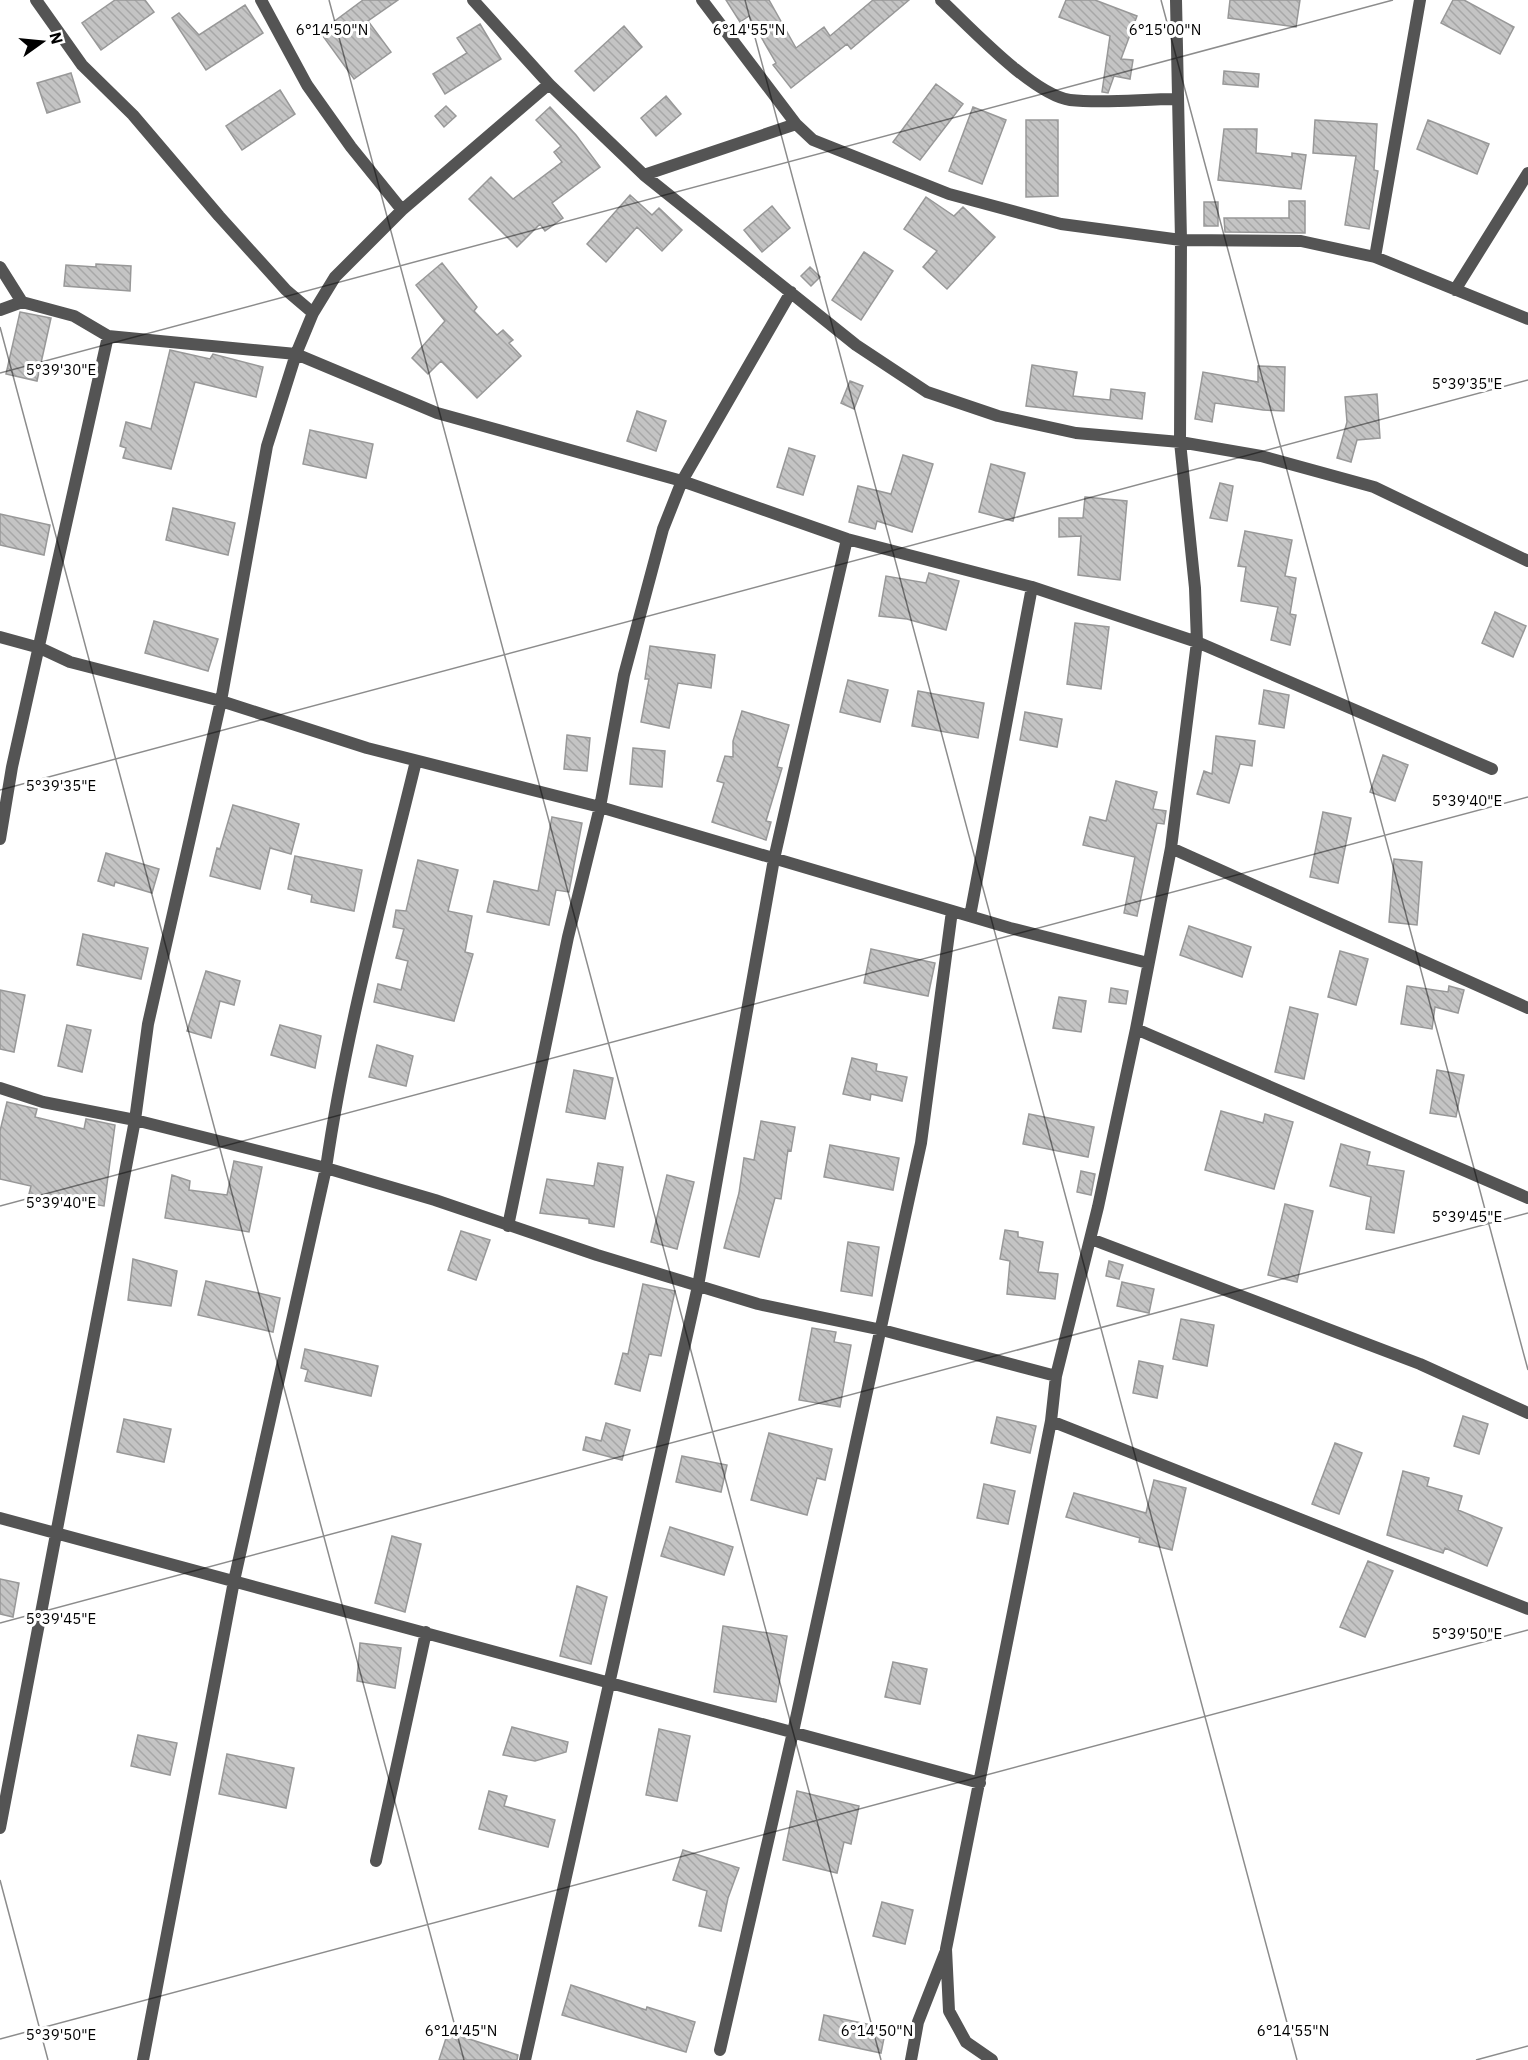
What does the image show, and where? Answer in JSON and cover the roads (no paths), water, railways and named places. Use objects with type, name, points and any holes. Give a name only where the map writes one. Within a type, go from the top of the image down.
[{"type":"street","points":[[36,0],[82,65],[133,114],[219,216],[286,290],[313,313]]},
{"type":"street","points":[[261,0],[307,86],[351,147],[402,210]]},
{"type":"street","points":[[472,0],[549,84],[644,175],[856,345],[927,392],[998,416],[1076,433],[1180,442],[1261,456],[1374,487],[1528,561]]},
{"type":"street","points":[[702,0],[796,124],[813,140],[949,194],[1061,224],[1181,240],[1301,241],[1376,257],[1528,319]]},
{"type":"street","points":[[941,0],[1027,78],[1049,93],[1070,100],[1176,99]]},
{"type":"street","points":[[911,2060],[918,2022],[946,1949],[1051,1421],[1056,1376],[1091,1239],[1137,1029],[1171,848],[1197,642],[1195,588],[1180,442],[1181,240],[1176,99],[1176,0]]},
{"type":"street","points":[[1376,257],[1420,0]]},
{"type":"street","points":[[0,1828],[135,1120],[147,1024],[220,700],[267,446],[296,354],[313,313],[335,276],[402,210],[549,84]]},
{"type":"street","points":[[644,175],[796,124]]},
{"type":"street","points":[[1455,290],[1528,173]]},
{"type":"street","points":[[0,267],[22,302]]},
{"type":"street","points":[[508,1226],[568,937],[600,807],[624,675],[663,529],[682,481],[790,292]]},
{"type":"street","points":[[0,310],[22,302],[74,316],[108,336],[296,354],[437,414],[682,481],[847,539],[1032,587],[1197,642],[1492,769]]},
{"type":"street","points":[[0,839],[12,767],[108,336]]},
{"type":"street","points":[[525,2060],[698,1286],[774,859],[847,539]]},
{"type":"street","points":[[970,916],[1032,587]]},
{"type":"street","points":[[0,637],[40,648],[70,662],[220,700],[367,748],[600,807],[952,911],[1148,963]]},
{"type":"street","points":[[142,2060],[234,1581],[326,1168],[334,1110],[416,761]]},
{"type":"street","points":[[1171,848],[1528,1008]]},
{"type":"street","points":[[720,2050],[793,1732],[921,1143],[952,911]]},
{"type":"street","points":[[1137,1029],[1528,1198]]},
{"type":"street","points":[[0,1088],[43,1102],[135,1120],[326,1168],[435,1200],[508,1226],[758,1304],[882,1330],[1056,1376]]},
{"type":"street","points":[[1091,1239],[1420,1364],[1528,1413]]},
{"type":"street","points":[[1051,1421],[1528,1609]]},
{"type":"street","points":[[0,1518],[980,1783]]},
{"type":"street","points":[[376,1861],[426,1632]]},
{"type":"street","points":[[946,1949],[949,2011],[966,2042],[992,2060]]}]
